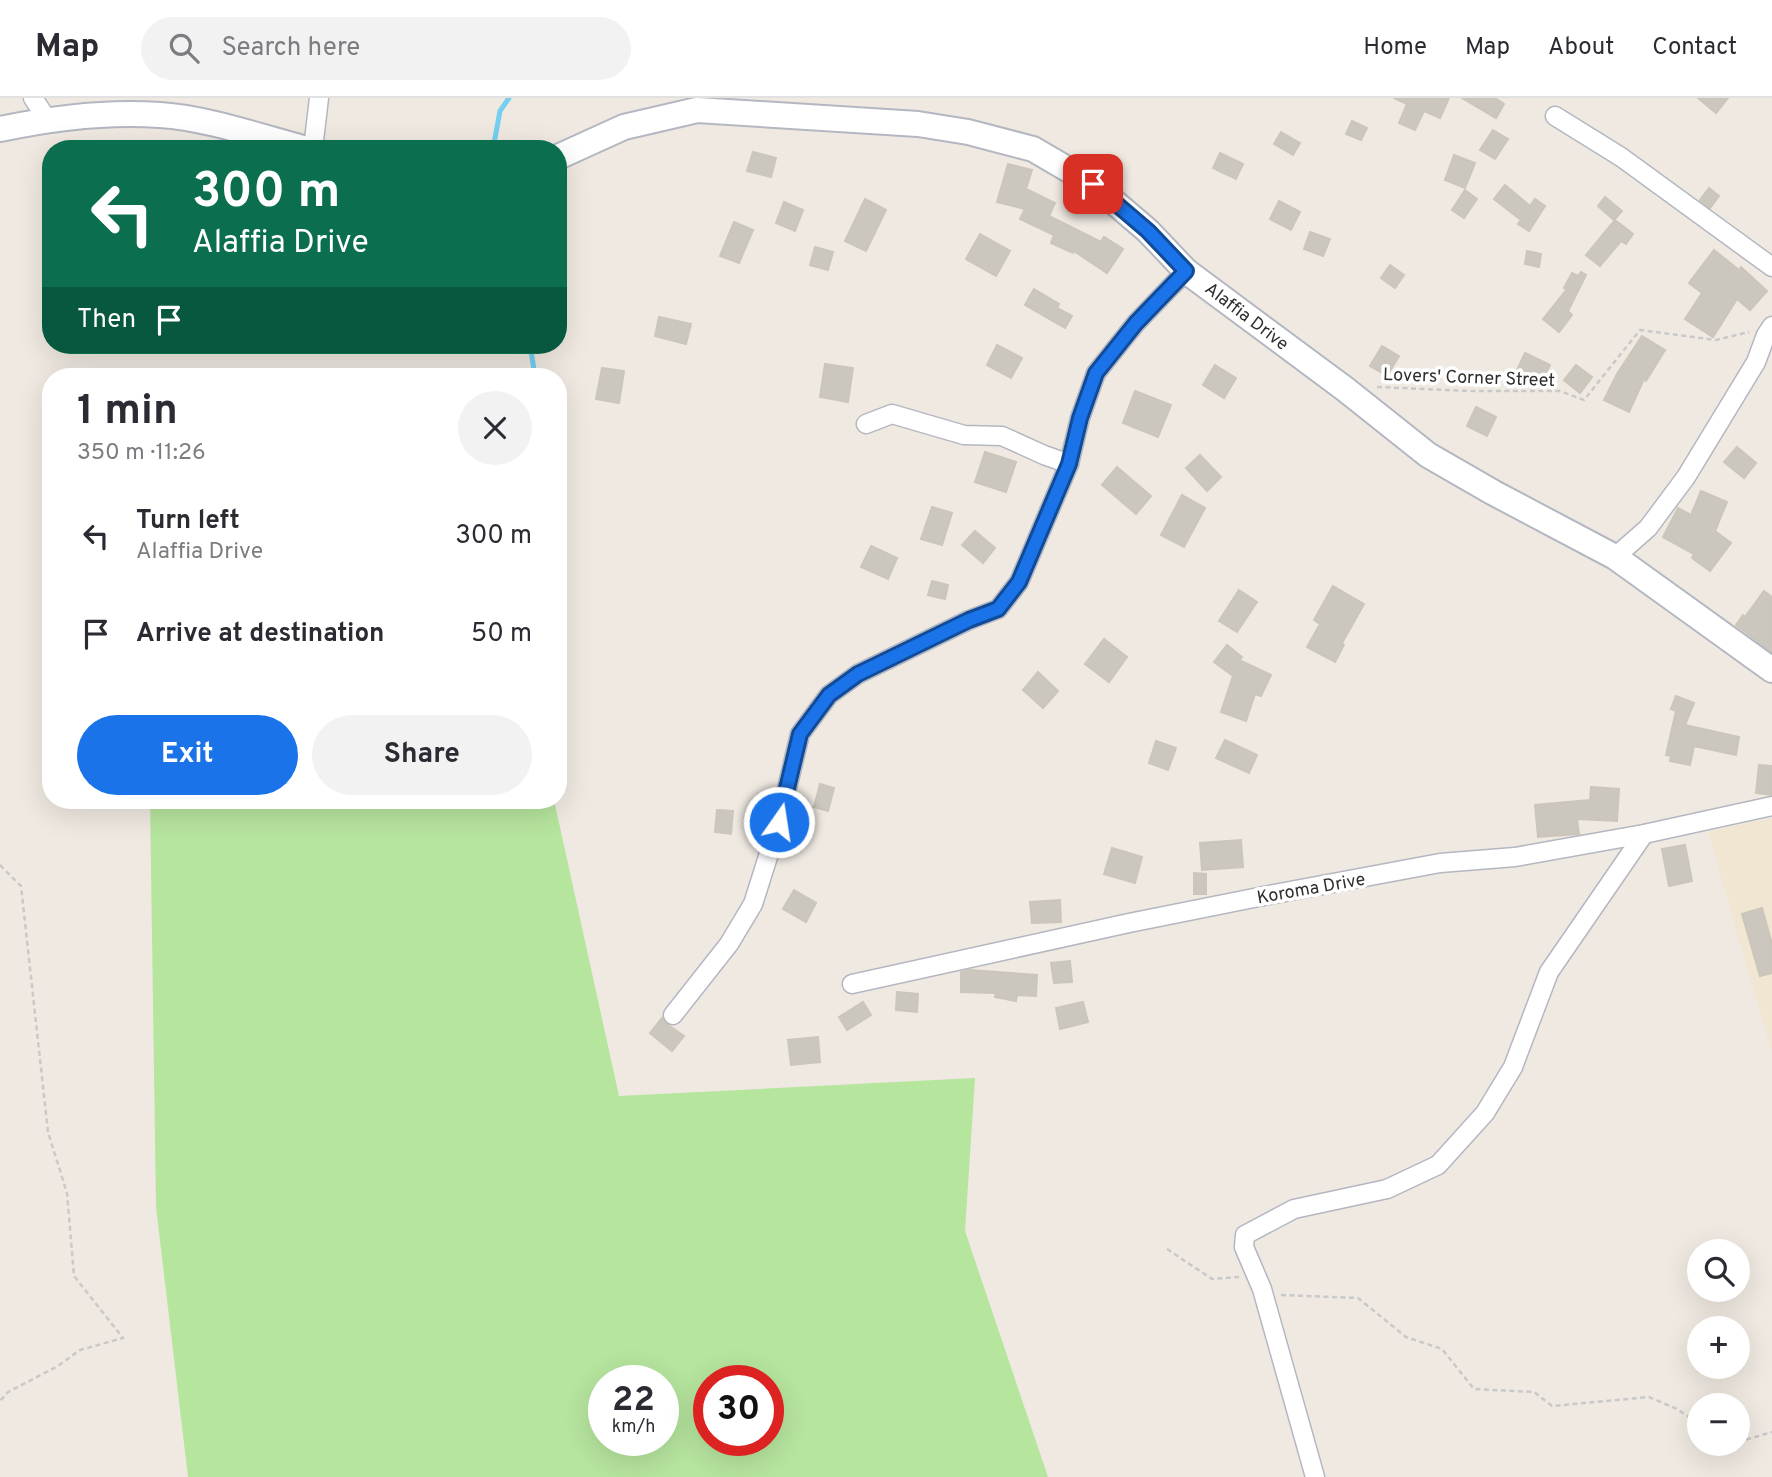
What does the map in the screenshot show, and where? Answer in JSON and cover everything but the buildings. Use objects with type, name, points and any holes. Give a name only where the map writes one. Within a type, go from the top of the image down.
[{"type":"street","points":[[33,98],[47,120]]},
{"type":"street","points":[[314,140],[319,98]]},
{"type":"street","name":"Alaffia Drive","points":[[567,153],[624,127],[699,104],[918,124],[968,132],[1033,149],[1093,184],[1148,231],[1186,271],[1429,454],[1493,494],[1615,557],[1772,670]]},
{"type":"street","points":[[0,129],[47,120],[131,114],[161,115],[271,140]]},
{"type":"street","points":[[1555,116],[1621,157],[1772,267]]},
{"type":"street","points":[[673,1015],[729,944],[753,904],[779,822],[800,734],[829,695],[858,674],[969,620],[998,609],[1019,582],[1069,464],[1080,418],[1096,373],[1136,323],[1186,271]]},
{"type":"street","points":[[1615,557],[1648,528],[1686,477],[1756,362],[1769,330]]},
{"type":"street","points":[[866,424],[892,414],[964,435],[1002,436],[1069,464]]},
{"type":"street","name":"Koroma Drive","points":[[852,984],[1129,922],[1440,863],[1515,857],[1644,834],[1772,806]]},
{"type":"street","points":[[1315,1477],[1262,1289],[1244,1247],[1245,1235],[1294,1209],[1387,1189],[1438,1165],[1485,1113],[1513,1067],[1549,972],[1644,834]]},
{"type":"path","name":"Lovers' Corner Street","points":[[1377,387],[1560,391],[1584,400],[1640,330],[1716,340],[1745,332],[1769,330]]},
{"type":"path","points":[[0,865],[21,886],[48,1132],[68,1193],[74,1276],[123,1338],[80,1350],[58,1366],[8,1392],[0,1401]]},
{"type":"path","points":[[1167,1249],[1212,1279],[1244,1277],[1268,1294],[1358,1298],[1406,1337],[1442,1349],[1474,1389],[1534,1392],[1552,1406],[1649,1397],[1687,1416]]},
{"type":"path","points":[[1750,1438],[1772,1432]]},
{"type":"shaded area","points":[[1772,818],[1772,1053],[1708,832]]},
{"type":"green space","points":[[150,809],[556,809],[619,1096],[975,1078],[965,1231],[1048,1477],[188,1477],[156,1207]]},
{"type":"waterway","points":[[495,140],[500,111],[509,98]]},
{"type":"waterway","points":[[531,354],[534,368]]},
{"type":"route","points":[[779,822],[800,734],[829,695],[858,674],[969,620],[998,609],[1019,582],[1069,464],[1080,418],[1096,373],[1136,323],[1186,271],[1148,231],[1093,184]]}]
